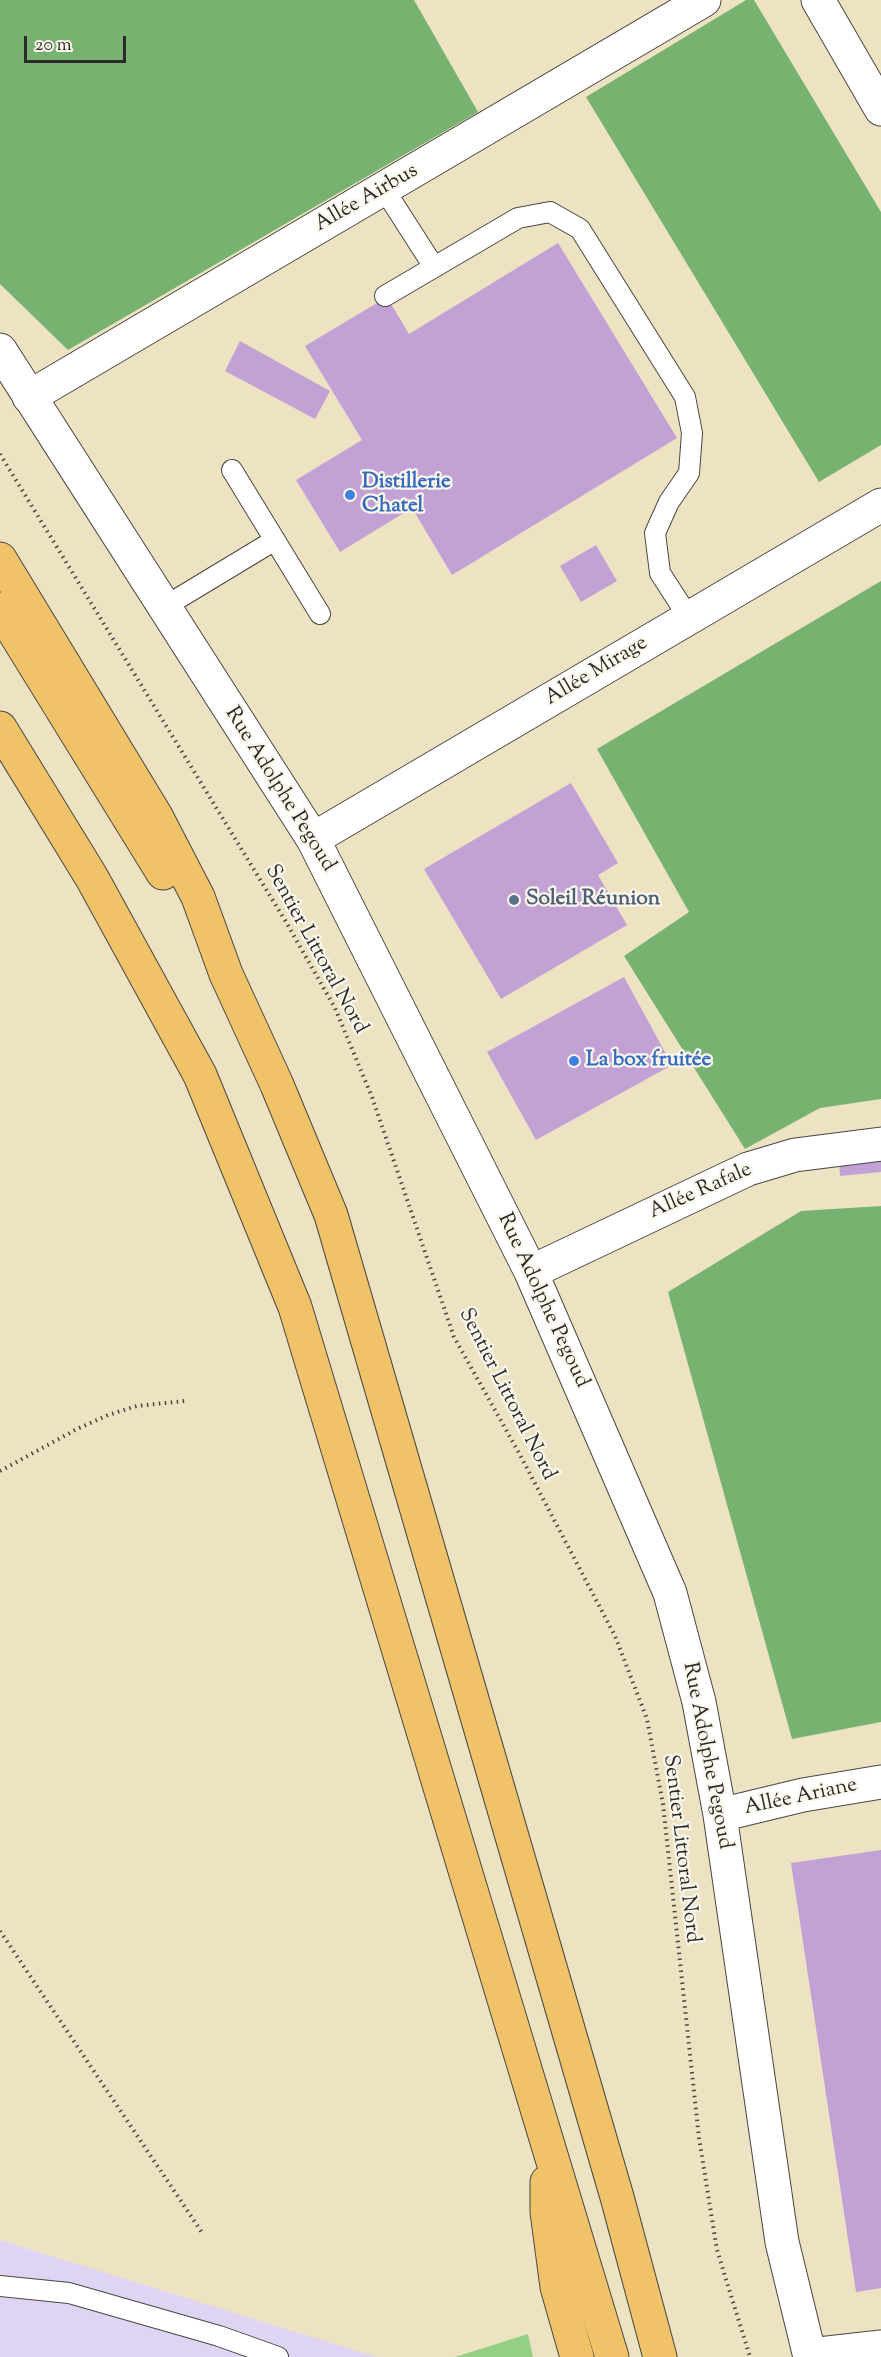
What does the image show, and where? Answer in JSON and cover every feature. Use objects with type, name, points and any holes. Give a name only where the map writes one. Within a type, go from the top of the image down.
[{"type":"highway","points":[[0,559],[156,816],[198,897],[226,974],[277,1085],[331,1215],[617,2197],[660,2357]]},
{"type":"highway","points":[[0,609],[226,974]]},
{"type":"highway","points":[[0,728],[92,878],[200,1075],[295,1307],[612,2357]]},
{"type":"highway","points":[[0,767],[57,848],[92,878]]},
{"type":"highway","points":[[547,2141],[548,2223],[557,2287],[577,2357]]},
{"type":"highway","points":[[617,2197],[681,2357]]},
{"type":"street","name":"Allée Airbus","points":[[29,397],[704,0]]},
{"type":"street","points":[[818,0],[881,109]]},
{"type":"street","name":"Rue Adolphe Pegoud","points":[[0,350],[313,839],[531,1272],[670,1593],[699,1702],[720,1815],[782,2242],[810,2356]]},
{"type":"street","name":"Allée Mirage","points":[[313,839],[881,505]]},
{"type":"street","name":"Allée Rafale","points":[[531,1272],[748,1169],[795,1155],[881,1144]]},
{"type":"street","name":"Allée Ariane","points":[[720,1815],[803,1795],[881,1782]]},
{"type":"street","points":[[810,2356],[881,2347]]},
{"type":"lane","points":[[384,189],[434,267]]},
{"type":"lane","points":[[385,296],[518,218],[550,212],[580,229],[684,397],[692,433],[688,473],[669,502],[656,533],[660,573],[689,618]]},
{"type":"lane","points":[[232,470],[320,614]]},
{"type":"lane","points":[[164,607],[275,540]]},
{"type":"lane","points":[[0,2286],[69,2293],[219,2336],[278,2357]]},
{"type":"path","name":"Sentier Littoral Nord","points":[[0,454],[286,922],[335,1008],[372,1097],[454,1337],[513,1442],[615,1636],[647,1719],[663,1803],[701,2149],[717,2250],[750,2357]]},
{"type":"path","points":[[0,1471],[77,1429],[108,1415],[137,1406],[185,1401]]},
{"type":"path","points":[[0,1931],[203,2234]]},
{"type":"shaded area","points":[[0,2240],[376,2357],[0,2357]]},
{"type":"green space","points":[[0,0],[414,0],[478,112],[68,350],[0,284]]},
{"type":"green space","points":[[746,0],[754,0],[881,212],[881,445],[819,482],[586,97]]},
{"type":"green space","points":[[881,581],[881,1099],[820,1108],[745,1149],[624,956],[689,912],[597,749]]},
{"type":"green space","points":[[881,1206],[881,1722],[792,1739],[668,1292],[801,1211]]},
{"type":"green space","points":[[528,2334],[533,2357],[455,2357]]},
{"type":"building","points":[[558,243],[677,438],[452,575],[412,508],[340,552],[296,480],[362,440],[305,346],[387,297],[409,334]]},
{"type":"building","points":[[240,341],[330,391],[315,419],[225,371]]},
{"type":"building","points":[[596,545],[617,581],[581,602],[560,566]]},
{"type":"building","points":[[571,783],[618,863],[598,875],[627,925],[501,999],[424,869]]},
{"type":"building","points":[[624,977],[672,1065],[536,1140],[487,1052]]},
{"type":"building","points":[[881,1156],[881,1172],[840,1176],[839,1160]]},
{"type":"building","points":[[881,1850],[881,2288],[856,2292],[791,1863]]},
{"type":"place","name":"Distillerie Chatel","points":[[350,495]]},
{"type":"place","name":"Soleil Réunion","points":[[514,900]]},
{"type":"place","name":"La box fruitée","points":[[574,1061]]}]
